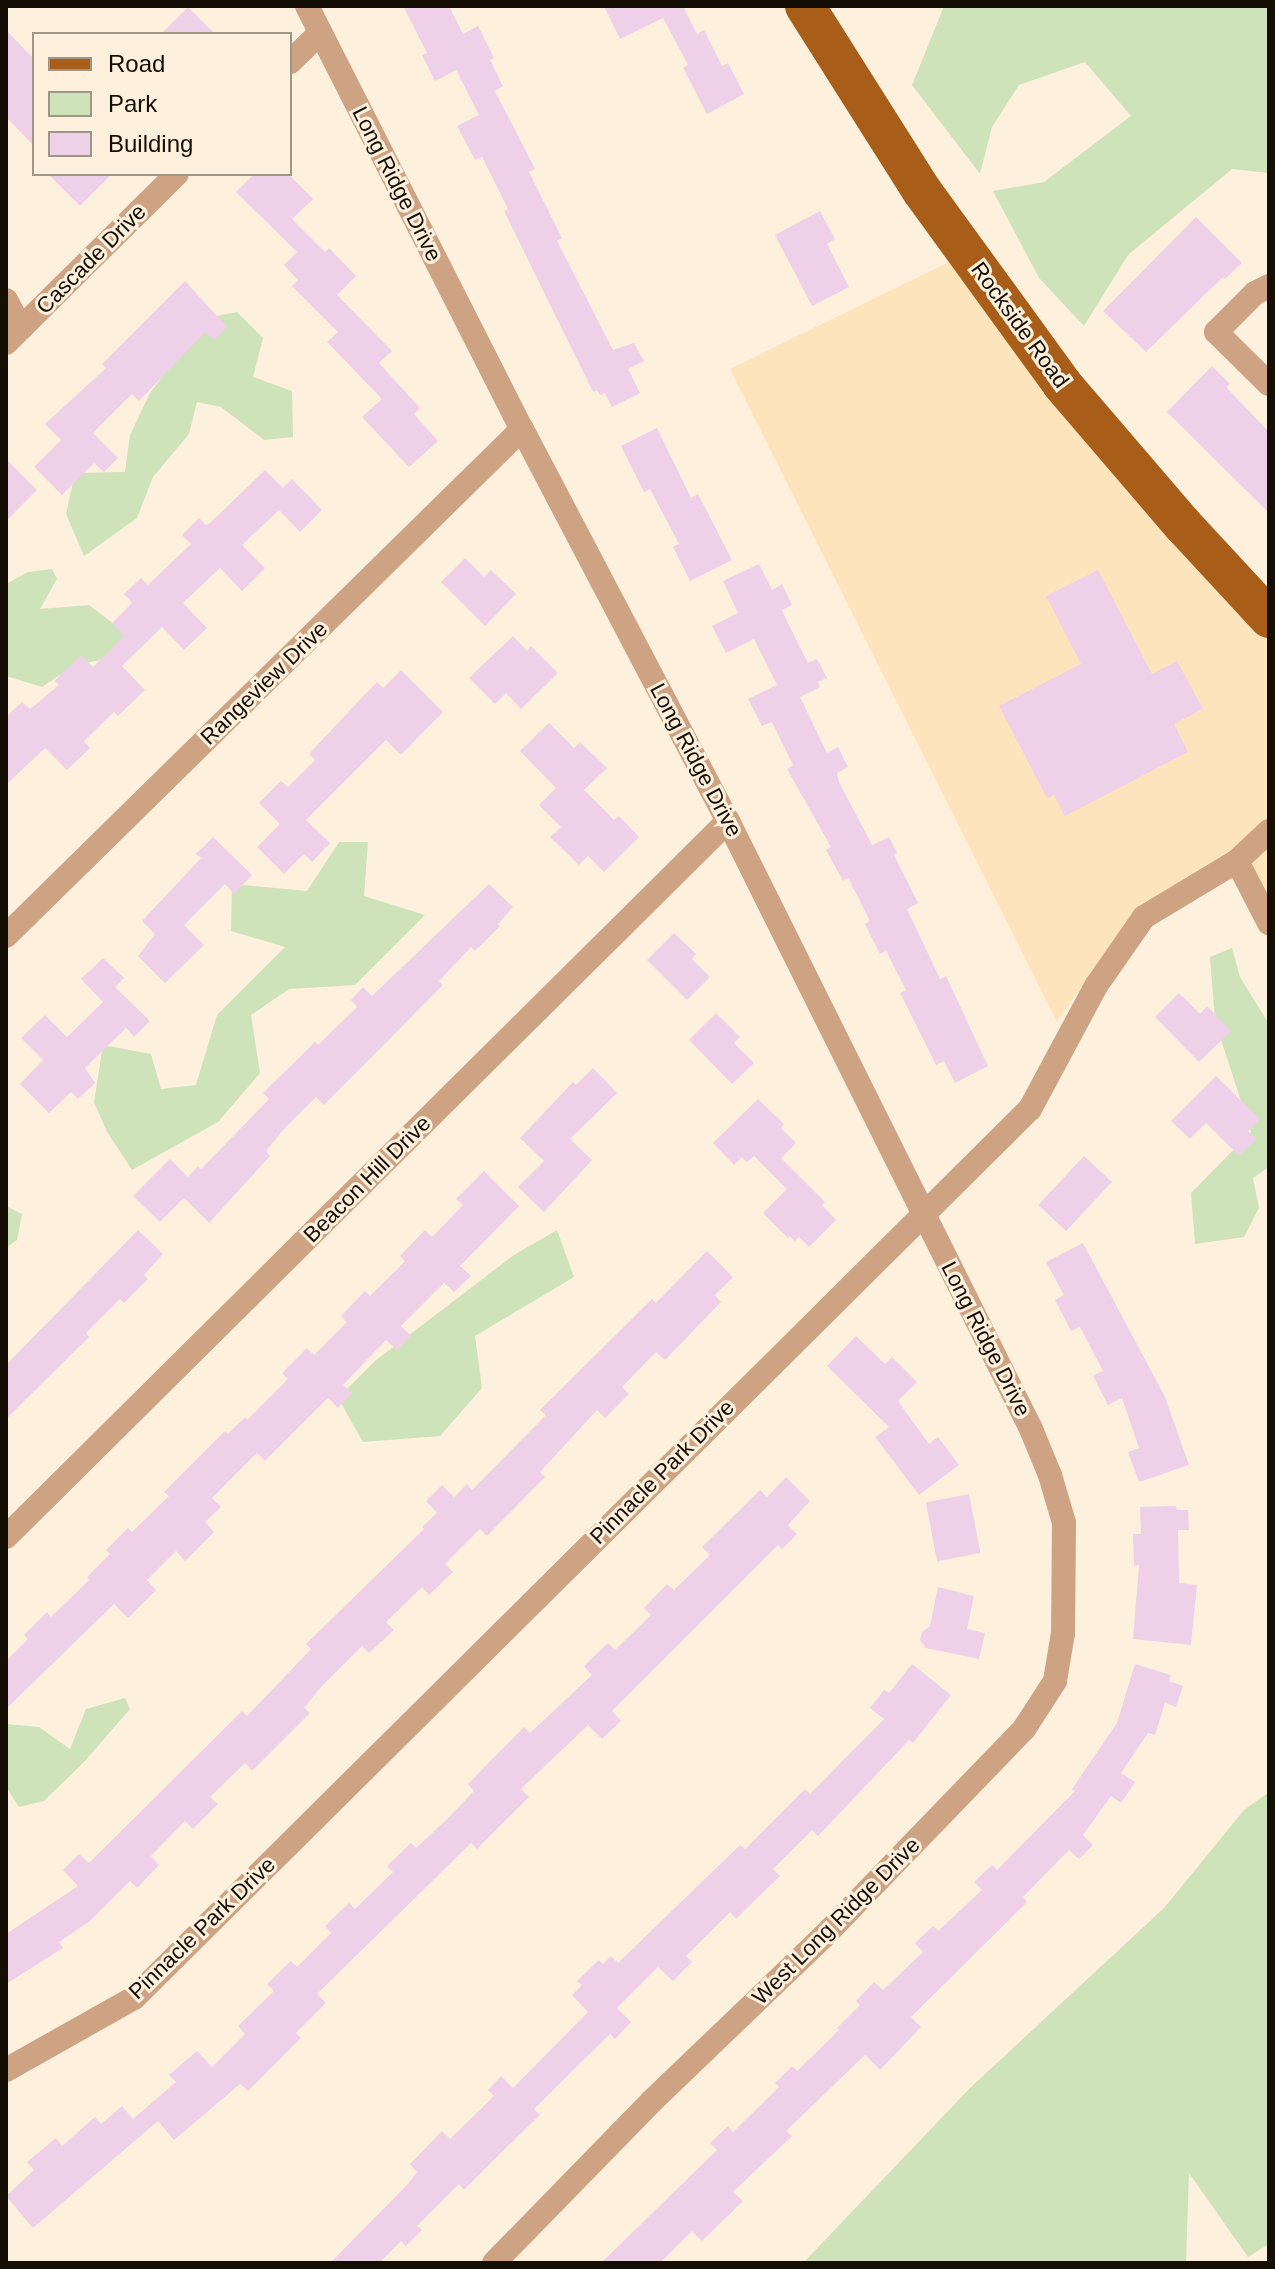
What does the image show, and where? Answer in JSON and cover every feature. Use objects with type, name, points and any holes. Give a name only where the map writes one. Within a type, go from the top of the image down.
[{"type":"main road","name":"Rockside Road","points":[[805,6],[922,191],[1062,384],[1183,525],[1269,618]]},
{"type":"street","name":"Long Ridge Drive","points":[[307,6],[522,429],[728,821],[1031,1429],[1050,1475],[1064,1523]]},
{"type":"street","points":[[292,60],[320,33]]},
{"type":"street","name":"Cascade Drive","points":[[14,335],[175,176]]},
{"type":"street","points":[[1269,286],[1255,293],[1216,332],[1269,384]]},
{"type":"street","points":[[6,300],[14,335]]},
{"type":"street","name":"Rangeview Drive","points":[[6,936],[522,429]]},
{"type":"street","name":"Beacon Hill Drive","points":[[6,1537],[728,821]]},
{"type":"street","name":"Pinnacle Park Drive","points":[[6,2070],[134,1998],[1030,1109],[1096,986],[1144,917],[1237,861],[1269,831]]},
{"type":"street","points":[[1237,861],[1269,923]]},
{"type":"street","name":"West Long Ridge Drive","points":[[494,2263],[652,2101],[824,1936],[1024,1729],[1055,1681],[1063,1633],[1064,1523]]},
{"type":"shaded area","points":[[955,259],[1269,634],[1269,900],[1239,845],[1136,908],[1057,1022],[730,369]]},
{"type":"green space","points":[[944,6],[1269,6],[1269,173],[1232,169],[1128,255],[1084,326],[1039,278],[993,191],[1044,182],[1131,116],[1085,62],[1019,85],[992,127],[980,174],[912,85]]},
{"type":"green space","points":[[237,312],[263,338],[253,377],[292,391],[293,437],[264,440],[221,407],[197,402],[189,434],[153,477],[137,518],[84,556],[66,514],[75,473],[125,472],[130,435],[150,393],[205,318]]},
{"type":"green space","points":[[52,569],[57,579],[40,609],[89,605],[132,638],[121,656],[75,665],[42,687],[6,676],[6,584],[28,572]]},
{"type":"green space","points":[[339,842],[368,842],[364,896],[425,915],[355,985],[289,989],[251,1015],[260,1073],[218,1122],[132,1170],[107,1132],[94,1102],[103,1045],[151,1054],[161,1089],[196,1085],[217,1015],[285,947],[231,931],[232,884],[307,891]]},
{"type":"green space","points":[[1232,948],[1240,977],[1269,1024],[1269,1167],[1253,1178],[1259,1208],[1244,1237],[1195,1244],[1191,1193],[1251,1132],[1215,1021],[1210,957]]},
{"type":"green space","points":[[6,1206],[22,1214],[17,1240],[6,1248]]},
{"type":"green space","points":[[557,1230],[574,1277],[475,1336],[482,1388],[440,1436],[363,1442],[338,1398],[375,1361],[514,1255]]},
{"type":"green space","points":[[125,1698],[130,1709],[84,1762],[44,1801],[19,1807],[6,1787],[6,1724],[39,1727],[70,1749],[86,1709]]},
{"type":"green space","points":[[1269,1792],[1269,2244],[1248,2257],[1189,2173],[1186,2263],[803,2263],[971,2087],[1164,1908],[1244,1810]]},
{"type":"building","points":[[403,6],[449,6],[463,34],[478,26],[494,58],[490,60],[503,86],[495,91],[535,169],[529,172],[562,238],[557,241],[613,350],[634,343],[644,361],[628,369],[640,393],[612,407],[605,393],[600,395],[597,390],[593,392],[504,211],[508,209],[482,157],[475,160],[457,126],[479,115],[456,70],[435,81],[422,55],[427,53]]},
{"type":"building","points":[[604,6],[688,6],[684,8],[697,34],[704,30],[722,66],[728,63],[744,94],[707,114],[683,68],[688,65],[663,18],[620,39]]},
{"type":"building","points":[[188,7],[213,32],[163,32]]},
{"type":"building","points":[[6,30],[32,57],[32,144],[6,117]]},
{"type":"building","points":[[50,176],[110,176],[80,206]]},
{"type":"building","points":[[252,176],[290,176],[313,199],[292,219],[325,252],[329,248],[356,276],[337,295],[392,351],[379,363],[420,408],[414,414],[438,441],[409,467],[362,417],[382,399],[327,342],[338,332],[292,286],[298,280],[284,265],[297,252],[236,192]]},
{"type":"building","points":[[820,211],[835,239],[827,244],[849,287],[812,306],[775,235]]},
{"type":"building","points":[[1196,217],[1242,263],[1225,279],[1223,277],[1146,352],[1103,311]]},
{"type":"building","points":[[185,281],[227,327],[214,340],[205,332],[139,401],[132,394],[93,433],[118,458],[104,472],[94,463],[62,495],[34,467],[61,440],[45,424],[106,368],[102,364]]},
{"type":"building","points":[[1212,366],[1230,384],[1226,387],[1269,432],[1269,513],[1167,412]]},
{"type":"building","points":[[657,428],[691,498],[698,494],[732,560],[690,581],[673,547],[679,544],[650,489],[644,492],[621,446]]},
{"type":"building","points":[[6,459],[37,490],[6,521]]},
{"type":"building","points":[[265,470],[283,488],[292,479],[322,510],[300,532],[279,510],[242,545],[265,568],[242,591],[220,568],[183,603],[207,628],[184,650],[162,627],[122,666],[145,690],[118,716],[114,712],[84,741],[90,748],[67,770],[45,748],[6,785],[6,717],[22,702],[30,709],[59,685],[54,681],[81,655],[93,667],[124,636],[112,623],[132,603],[124,594],[141,578],[148,585],[191,544],[182,535],[199,518],[206,525],[210,523]]},
{"type":"building","points":[[465,558],[484,577],[491,570],[516,594],[485,626],[441,582]]},
{"type":"building","points":[[759,564],[772,590],[782,584],[792,605],[782,610],[784,615],[808,663],[817,659],[827,678],[818,682],[820,687],[800,697],[827,753],[838,747],[848,767],[837,773],[839,782],[872,845],[889,837],[897,853],[894,855],[918,903],[907,909],[940,979],[946,976],[988,1066],[955,1083],[944,1061],[936,1065],[900,993],[906,990],[886,951],[880,954],[865,924],[870,921],[848,878],[843,881],[826,850],[831,847],[787,769],[793,765],[772,722],[762,726],[748,699],[777,685],[754,639],[726,653],[712,626],[738,613],[723,581]]},
{"type":"building","points":[[1098,570],[1152,674],[1177,661],[1203,709],[1174,724],[1188,752],[1065,816],[1054,795],[1047,798],[999,706],[1081,664],[1046,596]]},
{"type":"building","points":[[513,636],[527,651],[531,646],[558,673],[521,709],[506,693],[495,704],[469,678]]},
{"type":"building","points":[[401,670],[443,712],[401,755],[386,740],[306,820],[330,843],[312,862],[304,854],[284,874],[257,847],[280,824],[259,803],[281,781],[288,787],[315,760],[309,754],[377,682],[383,688]]},
{"type":"building","points":[[549,723],[574,748],[580,742],[607,768],[584,790],[614,820],[619,816],[639,837],[604,872],[588,856],[579,865],[550,837],[561,827],[539,805],[556,788],[520,751]]},
{"type":"building","points":[[213,837],[252,875],[234,894],[225,884],[184,925],[204,945],[165,983],[138,956],[155,934],[142,921],[201,858],[196,854]]},
{"type":"building","points":[[489,884],[513,907],[498,924],[500,926],[475,951],[471,947],[439,981],[443,985],[324,1105],[316,1097],[283,1130],[266,1151],[270,1156],[209,1223],[184,1198],[160,1222],[133,1196],[170,1159],[188,1177],[198,1166],[201,1169],[269,1099],[263,1093],[315,1042],[318,1045],[357,1007],[351,1000],[363,987],[372,996]]},
{"type":"building","points":[[674,933],[696,954],[692,959],[710,977],[687,1000],[647,960]]},
{"type":"building","points":[[103,958],[124,978],[115,987],[150,1021],[134,1037],[126,1028],[85,1068],[95,1083],[78,1099],[71,1092],[49,1113],[20,1084],[43,1060],[21,1038],[45,1015],[67,1037],[103,1002],[81,979]]},
{"type":"building","points":[[1179,993],[1200,1014],[1207,1006],[1231,1031],[1199,1062],[1155,1017]]},
{"type":"building","points":[[716,1013],[740,1037],[734,1043],[754,1063],[732,1084],[689,1040]]},
{"type":"building","points":[[593,1068],[617,1093],[570,1139],[592,1160],[544,1212],[518,1187],[544,1161],[520,1138],[573,1082],[576,1085]]},
{"type":"building","points":[[1216,1076],[1260,1119],[1248,1131],[1256,1139],[1239,1156],[1206,1123],[1190,1139],[1171,1121]]},
{"type":"building","points":[[758,1099],[784,1124],[781,1128],[796,1143],[781,1158],[825,1202],[822,1205],[836,1220],[809,1247],[799,1237],[795,1241],[790,1236],[788,1238],[763,1213],[787,1189],[754,1156],[747,1162],[742,1157],[734,1165],[713,1143]]},
{"type":"building","points":[[1084,1156],[1112,1182],[1066,1231],[1038,1205]]},
{"type":"building","points":[[484,1171],[519,1206],[460,1266],[471,1276],[454,1292],[444,1283],[401,1326],[411,1336],[397,1350],[386,1340],[343,1385],[352,1393],[338,1408],[328,1398],[265,1461],[257,1453],[212,1498],[221,1507],[205,1522],[214,1532],[185,1561],[176,1551],[147,1580],[156,1590],[128,1618],[114,1604],[6,1709],[6,1661],[28,1639],[24,1635],[47,1612],[51,1617],[89,1580],[87,1577],[110,1554],[106,1550],[128,1528],[132,1532],[169,1496],[164,1492],[225,1431],[228,1434],[245,1417],[247,1420],[288,1379],[282,1373],[307,1348],[314,1355],[347,1322],[341,1316],[365,1291],[370,1296],[405,1261],[400,1256],[425,1230],[432,1237],[463,1205],[456,1199]]},
{"type":"building","points":[[138,1230],[163,1254],[144,1275],[148,1279],[124,1303],[120,1299],[86,1333],[89,1337],[6,1419],[6,1365]]},
{"type":"building","points":[[1083,1243],[1165,1397],[1189,1465],[1139,1482],[1128,1452],[1139,1448],[1122,1398],[1108,1405],[1093,1376],[1103,1371],[1080,1327],[1071,1331],[1055,1300],[1064,1295],[1046,1262]]},
{"type":"building","points":[[707,1251],[733,1277],[715,1295],[721,1302],[665,1360],[656,1352],[622,1387],[629,1394],[605,1418],[597,1410],[540,1472],[545,1477],[487,1536],[480,1529],[445,1564],[453,1572],[429,1595],[422,1587],[386,1622],[394,1630],[369,1653],[362,1646],[304,1708],[310,1713],[252,1771],[245,1763],[210,1797],[218,1804],[193,1829],[185,1821],[151,1856],[159,1865],[137,1888],[130,1881],[90,1921],[59,1942],[63,1948],[6,1984],[6,1934],[78,1886],[63,1870],[79,1854],[89,1863],[242,1711],[247,1716],[311,1649],[306,1644],[424,1529],[422,1527],[437,1513],[426,1501],[442,1485],[454,1497],[467,1484],[472,1490],[546,1415],[540,1410],[652,1299],[656,1303]]},
{"type":"building","points":[[856,1336],[885,1364],[892,1357],[917,1382],[898,1401],[929,1444],[938,1437],[959,1465],[919,1495],[875,1437],[889,1427],[827,1366]]},
{"type":"building","points":[[786,1477],[810,1501],[788,1525],[797,1534],[782,1549],[778,1545],[612,1711],[621,1721],[602,1739],[588,1725],[521,1789],[529,1797],[477,1849],[471,1843],[317,1994],[326,2003],[296,2033],[301,2038],[248,2091],[240,2084],[174,2140],[158,2121],[33,2228],[6,2196],[34,2170],[27,2162],[56,2138],[62,2146],[95,2117],[101,2124],[122,2106],[133,2119],[176,2082],[169,2075],[197,2051],[212,2067],[245,2034],[238,2026],[274,1991],[267,1984],[291,1961],[297,1967],[331,1933],[325,1926],[349,1903],[355,1909],[393,1872],[387,1866],[411,1843],[416,1848],[447,1819],[474,1791],[468,1784],[524,1727],[530,1733],[592,1675],[584,1666],[608,1643],[615,1650],[651,1615],[644,1608],[667,1584],[674,1590],[710,1555],[702,1547],[760,1490],[767,1497]]},
{"type":"building","points":[[969,1494],[980,1553],[937,1561],[926,1502]]},
{"type":"building","points":[[1176,1506],[1177,1510],[1188,1510],[1189,1530],[1178,1530],[1179,1583],[1197,1585],[1191,1645],[1133,1639],[1139,1565],[1134,1566],[1133,1534],[1141,1534],[1140,1507]]},
{"type":"building","points":[[938,1587],[974,1596],[967,1629],[985,1633],[979,1659],[926,1648],[920,1640],[922,1632],[930,1626]]},
{"type":"building","points":[[912,1664],[951,1695],[913,1743],[909,1740],[818,1836],[812,1830],[773,1869],[780,1876],[736,1919],[730,1912],[686,1956],[692,1962],[673,1981],[658,1967],[617,2008],[631,2022],[615,2039],[610,2034],[534,2109],[540,2115],[464,2190],[459,2184],[417,2226],[422,2230],[406,2246],[401,2241],[379,2263],[330,2263],[408,2184],[417,2172],[410,2164],[442,2131],[450,2139],[494,2096],[488,2090],[501,2076],[513,2088],[588,2012],[572,1995],[582,1985],[577,1981],[599,1960],[603,1964],[611,1956],[618,1963],[740,1845],[745,1849],[805,1789],[810,1794],[884,1719],[870,1708],[884,1690],[889,1693]]},
{"type":"building","points":[[1135,1664],[1171,1675],[1169,1681],[1183,1686],[1176,1707],[1165,1703],[1155,1735],[1148,1733],[1121,1773],[1135,1782],[1121,1803],[1111,1796],[1083,1835],[1093,1845],[1079,1859],[1069,1850],[1023,1897],[1027,1902],[911,2017],[921,2027],[880,2070],[865,2055],[786,2131],[792,2136],[733,2192],[743,2201],[702,2241],[692,2231],[660,2263],[601,2263],[717,2150],[710,2143],[728,2126],[733,2132],[779,2087],[775,2083],[792,2066],[797,2071],[839,2030],[837,2028],[860,2005],[856,2001],[874,1982],[883,1990],[923,1952],[915,1943],[933,1926],[938,1931],[982,1890],[974,1882],[992,1865],[997,1870],[1075,1791],[1072,1789],[1117,1723]]}]
